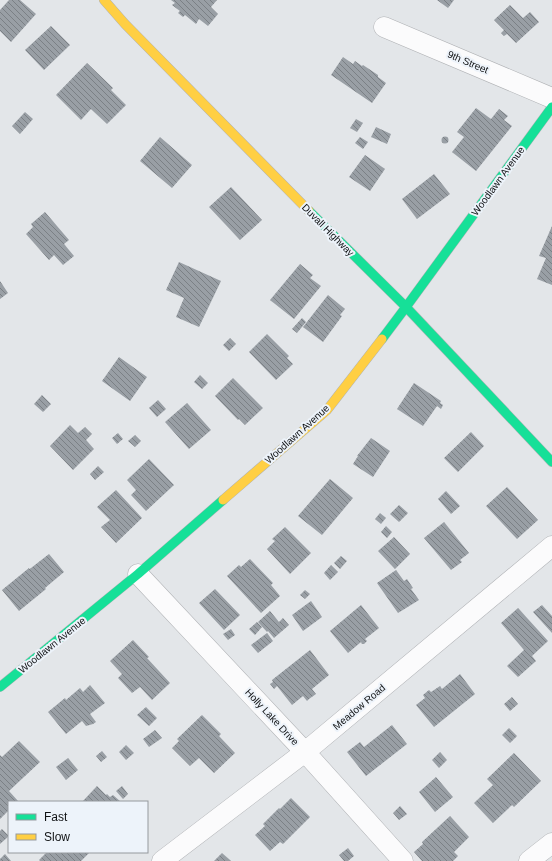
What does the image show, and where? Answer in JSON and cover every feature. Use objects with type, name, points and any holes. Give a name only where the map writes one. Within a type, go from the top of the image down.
[{"type":"street","name":"Duvall Highway","points":[[104,0],[131,30],[292,194],[406,307],[552,462]]},
{"type":"street","name":"9th Street","points":[[384,27],[552,98]]},
{"type":"street","name":"Woodlawn Avenue","points":[[0,688],[138,574],[326,410],[406,307],[552,107]]},
{"type":"street","name":"Meadow Road","points":[[162,861],[305,752],[552,546]]},
{"type":"street","name":"Holly Lake Drive","points":[[138,574],[305,752],[403,861]]},
{"type":"street","points":[[529,861],[552,843]]},
{"type":"building","points":[[9,0],[20,0],[36,14],[11,42],[0,31],[0,10]]},
{"type":"building","points":[[171,0],[217,0],[211,7],[218,14],[208,26],[199,19],[196,24],[185,15],[183,17],[178,13],[180,11],[172,5],[175,3]]},
{"type":"building","points":[[437,0],[454,0],[448,8]]},
{"type":"building","points":[[510,5],[523,18],[530,12],[539,22],[516,43],[507,34],[504,36],[501,33],[504,30],[494,20]]},
{"type":"building","points":[[51,26],[70,45],[44,70],[25,50]]},
{"type":"building","points":[[343,57],[353,64],[355,61],[362,66],[363,65],[378,75],[378,77],[386,83],[372,103],[331,75]]},
{"type":"building","points":[[87,63],[113,88],[111,90],[126,105],[107,124],[91,109],[81,120],[56,95]]},
{"type":"building","points":[[476,108],[491,119],[499,109],[508,116],[504,120],[512,126],[476,171],[452,152],[464,137],[457,132]]},
{"type":"building","points":[[25,112],[33,119],[20,134],[12,126]]},
{"type":"building","points":[[356,119],[363,123],[357,132],[350,128]]},
{"type":"building","points":[[376,127],[391,134],[387,144],[371,137]]},
{"type":"building","points":[[445,136],[448,137],[448,143],[445,144],[442,143],[441,140],[442,137]]},
{"type":"building","points":[[160,137],[192,165],[172,188],[140,161]]},
{"type":"building","points":[[360,137],[368,142],[363,149],[355,143]]},
{"type":"building","points":[[365,155],[385,169],[370,191],[349,177]]},
{"type":"building","points":[[434,174],[450,194],[417,219],[402,199]]},
{"type":"building","points":[[231,187],[262,220],[240,240],[209,207]]},
{"type":"building","points":[[45,212],[69,240],[64,244],[74,256],[63,265],[54,255],[49,260],[26,234],[33,227],[31,224]]},
{"type":"building","points":[[552,226],[552,285],[537,279],[546,258],[539,256]]},
{"type":"building","points":[[179,262],[221,281],[199,327],[176,317],[184,298],[166,290]]},
{"type":"building","points":[[300,264],[313,275],[310,278],[321,286],[294,319],[270,300]]},
{"type":"building","points":[[0,281],[8,293],[0,299]]},
{"type":"building","points":[[328,295],[345,309],[340,315],[342,316],[323,342],[303,327]]},
{"type":"building","points":[[302,318],[306,322],[297,333],[292,329]]},
{"type":"building","points":[[267,334],[289,356],[287,358],[293,364],[276,380],[249,352]]},
{"type":"building","points":[[230,338],[236,344],[229,351],[223,345]]},
{"type":"building","points":[[119,357],[147,377],[130,401],[102,381]]},
{"type":"building","points":[[200,375],[208,383],[202,389],[194,382]]},
{"type":"building","points":[[233,378],[263,408],[245,425],[239,419],[238,420],[215,396]]},
{"type":"building","points":[[414,383],[441,401],[440,403],[443,405],[441,409],[437,406],[423,426],[397,409]]},
{"type":"building","points":[[42,395],[51,404],[43,412],[34,404]]},
{"type":"building","points":[[158,400],[166,409],[157,417],[149,408]]},
{"type":"building","points":[[187,403],[211,430],[189,449],[165,422]]},
{"type":"building","points":[[70,425],[78,433],[85,427],[92,434],[86,440],[94,449],[73,470],[50,446]]},
{"type":"building","points":[[471,432],[484,446],[458,472],[444,458]]},
{"type":"building","points":[[118,433],[123,439],[117,444],[112,438]]},
{"type":"building","points":[[135,435],[141,441],[135,447],[128,441]]},
{"type":"building","points":[[371,438],[390,451],[373,477],[353,464],[357,456]]},
{"type":"building","points":[[149,459],[174,485],[146,511],[131,495],[136,490],[127,480]]},
{"type":"building","points":[[98,466],[104,472],[95,480],[90,474]]},
{"type":"building","points":[[330,479],[353,498],[322,535],[298,516]]},
{"type":"building","points":[[507,487],[538,520],[517,539],[486,506]]},
{"type":"building","points":[[116,490],[142,518],[116,543],[101,527],[110,520],[97,507]]},
{"type":"building","points":[[446,491],[460,506],[451,514],[438,499]]},
{"type":"building","points":[[399,505],[408,513],[399,522],[390,514]]},
{"type":"building","points":[[380,513],[386,518],[381,524],[375,519]]},
{"type":"building","points":[[444,522],[469,553],[460,560],[462,562],[451,570],[424,538]]},
{"type":"building","points":[[386,526],[392,532],[387,538],[381,532]]},
{"type":"building","points":[[285,527],[311,553],[290,574],[267,549],[275,541],[272,539]]},
{"type":"building","points":[[394,537],[410,554],[395,569],[378,551]]},
{"type":"building","points":[[49,554],[64,572],[19,611],[2,590]]},
{"type":"building","points":[[341,556],[347,561],[340,569],[334,563]]},
{"type":"building","points":[[250,559],[273,583],[271,585],[280,596],[261,613],[227,576],[239,565],[241,567]]},
{"type":"building","points":[[331,565],[338,572],[330,580],[324,573]]},
{"type":"building","points":[[396,570],[404,581],[407,579],[413,588],[411,589],[419,600],[398,613],[377,583]]},
{"type":"building","points":[[215,589],[240,615],[224,630],[199,603]]},
{"type":"building","points":[[305,590],[310,594],[305,599],[300,595]]},
{"type":"building","points":[[311,601],[322,617],[303,631],[292,615]]},
{"type":"building","points":[[361,605],[379,628],[365,639],[367,641],[364,644],[361,642],[348,653],[330,631]]},
{"type":"building","points":[[542,605],[552,616],[552,633],[533,612]]},
{"type":"building","points":[[518,608],[548,641],[532,656],[536,661],[518,677],[507,666],[524,650],[501,623]]},
{"type":"building","points":[[270,611],[279,622],[283,618],[289,625],[274,638],[258,622]]},
{"type":"building","points":[[257,622],[262,627],[255,635],[249,629]]},
{"type":"building","points":[[231,629],[235,635],[228,640],[223,634]]},
{"type":"building","points":[[267,633],[273,641],[258,653],[251,645]]},
{"type":"building","points":[[133,640],[170,683],[152,700],[140,687],[132,693],[118,678],[122,674],[110,661]]},
{"type":"building","points":[[310,650],[329,675],[312,689],[316,694],[307,701],[303,696],[292,705],[277,686],[274,689],[270,684],[273,682],[272,680]]},
{"type":"building","points":[[460,674],[475,694],[434,727],[416,705],[425,698],[423,695],[429,690],[431,692],[440,686],[442,689]]},
{"type":"building","points":[[90,685],[105,703],[90,714],[96,722],[86,726],[82,721],[66,734],[48,712],[80,688],[83,692]]},
{"type":"building","points":[[512,697],[518,704],[510,711],[504,704]]},
{"type":"building","points":[[146,707],[157,718],[149,726],[137,715]]},
{"type":"building","points":[[202,715],[221,734],[219,736],[235,753],[214,773],[199,758],[190,766],[172,748],[179,741],[177,739]]},
{"type":"building","points":[[392,725],[407,744],[366,776],[347,752],[360,742],[364,747]]},
{"type":"building","points":[[509,728],[517,736],[510,743],[502,735]]},
{"type":"building","points":[[155,730],[162,738],[149,747],[143,739]]},
{"type":"building","points":[[19,741],[40,762],[9,791],[18,801],[8,801],[8,811],[0,819],[0,755],[2,757]]},
{"type":"building","points":[[126,745],[134,753],[126,760],[119,752]]},
{"type":"building","points":[[102,751],[107,757],[101,762],[96,756]]},
{"type":"building","points":[[440,752],[447,760],[439,768],[432,760]]},
{"type":"building","points":[[514,753],[541,781],[514,807],[512,805],[493,823],[474,803],[493,785],[487,779]]},
{"type":"building","points":[[68,758],[78,770],[66,780],[56,767]]},
{"type":"building","points":[[436,777],[453,797],[435,812],[419,792]]},
{"type":"building","points":[[97,786],[106,795],[107,794],[110,797],[113,795],[120,801],[83,801]]},
{"type":"building","points":[[122,786],[128,794],[123,799],[116,791]]},
{"type":"building","points":[[291,798],[310,817],[283,844],[280,842],[270,851],[255,835],[265,826],[263,824]]},
{"type":"building","points":[[400,806],[407,814],[399,820],[393,813]]},
{"type":"building","points":[[450,816],[469,837],[454,852],[458,856],[453,861],[422,861],[414,852],[423,844],[422,842]]},
{"type":"building","points":[[2,829],[8,837],[0,844],[0,831]]},
{"type":"building","points":[[348,848],[354,856],[348,861],[344,861],[339,855]]},
{"type":"building","points":[[46,853],[89,853],[81,861],[39,860]]},
{"type":"building","points":[[222,853],[231,861],[214,861]]},
{"type":"building","points":[[5,854],[11,861],[0,861]]},
{"type":"traffic: fast","points":[[382,339],[552,107]]},
{"type":"traffic: fast","points":[[309,211],[406,307],[552,462]]},
{"type":"traffic: fast","points":[[0,687],[138,574],[223,500]]},
{"type":"traffic: slow","points":[[104,0],[125,24],[309,211]]},
{"type":"traffic: slow","points":[[223,500],[327,410],[382,339]]}]
